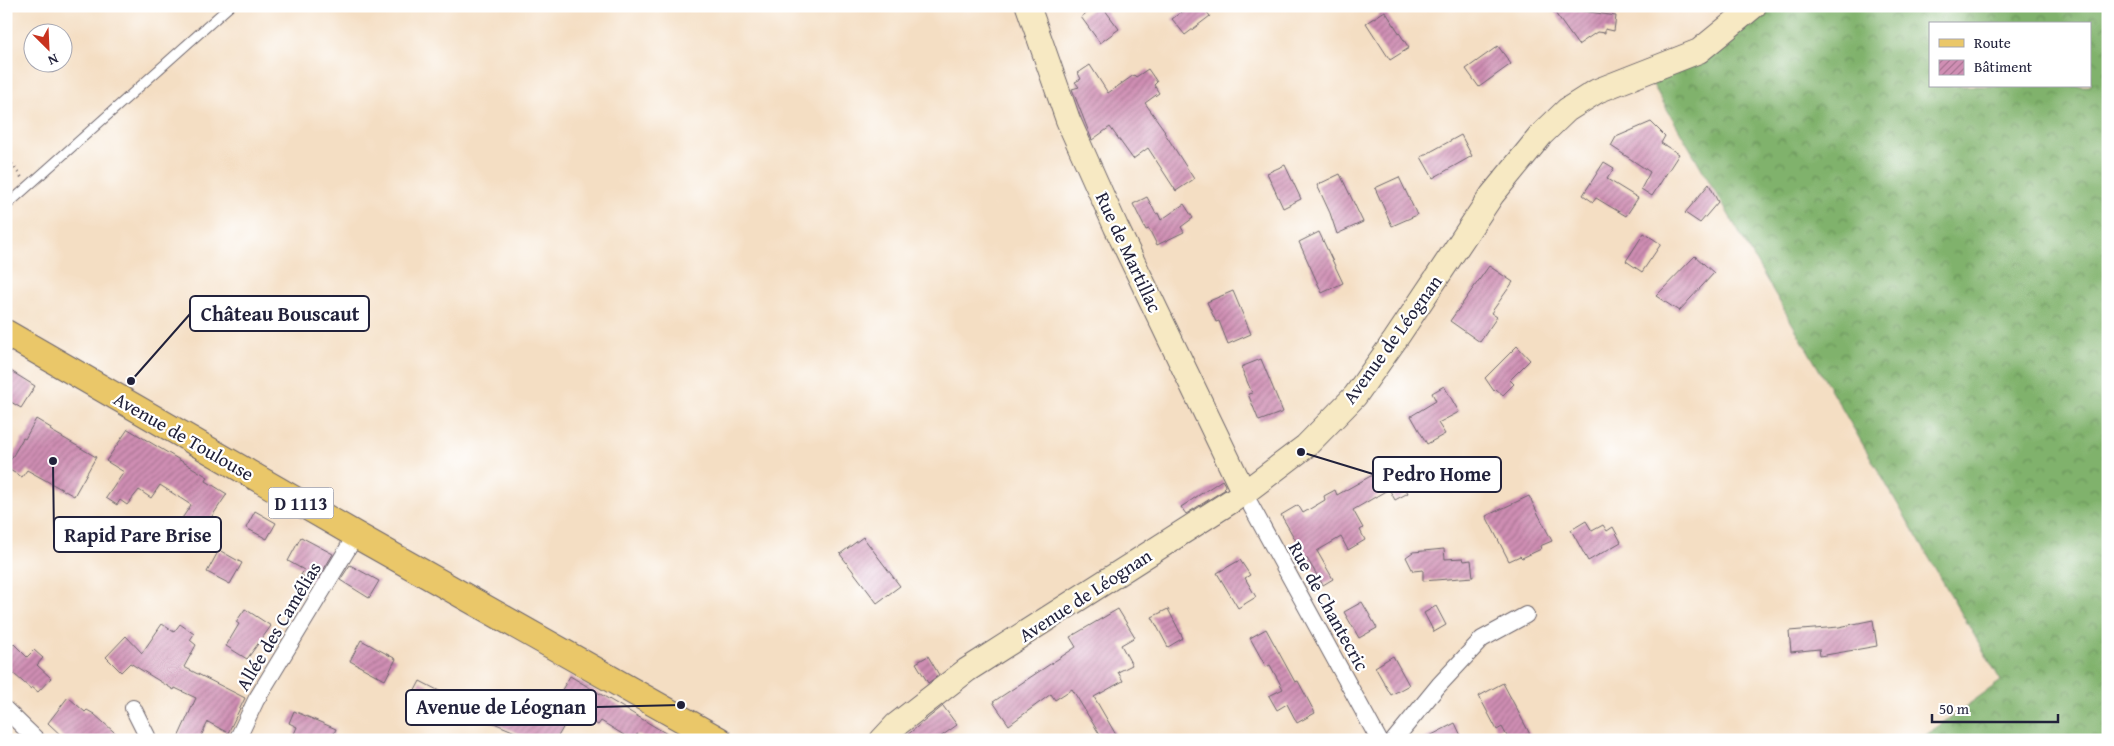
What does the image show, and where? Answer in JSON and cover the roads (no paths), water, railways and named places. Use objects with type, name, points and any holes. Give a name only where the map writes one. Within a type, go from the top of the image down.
[{"type":"main road","name":"Avenue de Toulouse","points":[[6,333],[596,672],[719,740]]},
{"type":"street","name":"Rue de Martillac","points":[[1028,6],[1068,120],[1116,227],[1244,493]]},
{"type":"street","name":"Avenue de Léognan","points":[[882,740],[896,725],[968,670],[1244,493],[1306,446],[1355,396],[1395,340],[1492,195],[1541,135],[1567,110],[1597,91],[1699,51],[1754,6]]},
{"type":"street","name":"Rue de Chantecric","points":[[1244,493],[1379,740]]},
{"type":"street","name":"Allée des Camélias","points":[[237,740],[256,700],[356,535]]},
{"type":"street","points":[[1394,740],[1439,685],[1482,639],[1526,615]]},
{"type":"street","points":[[133,708],[148,736],[146,740]]},
{"type":"street","points":[[6,710],[37,740]]},
{"type":"lane","points":[[6,206],[230,6]]},
{"type":"place","name":"Château Bouscaut","points":[[131,381]]},
{"type":"place","name":"Pedro Home","points":[[1301,452]]},
{"type":"place","name":"Rapid Pare Brise","points":[[53,461]]},
{"type":"place","name":"Avenue de Léognan","points":[[681,705]]}]
